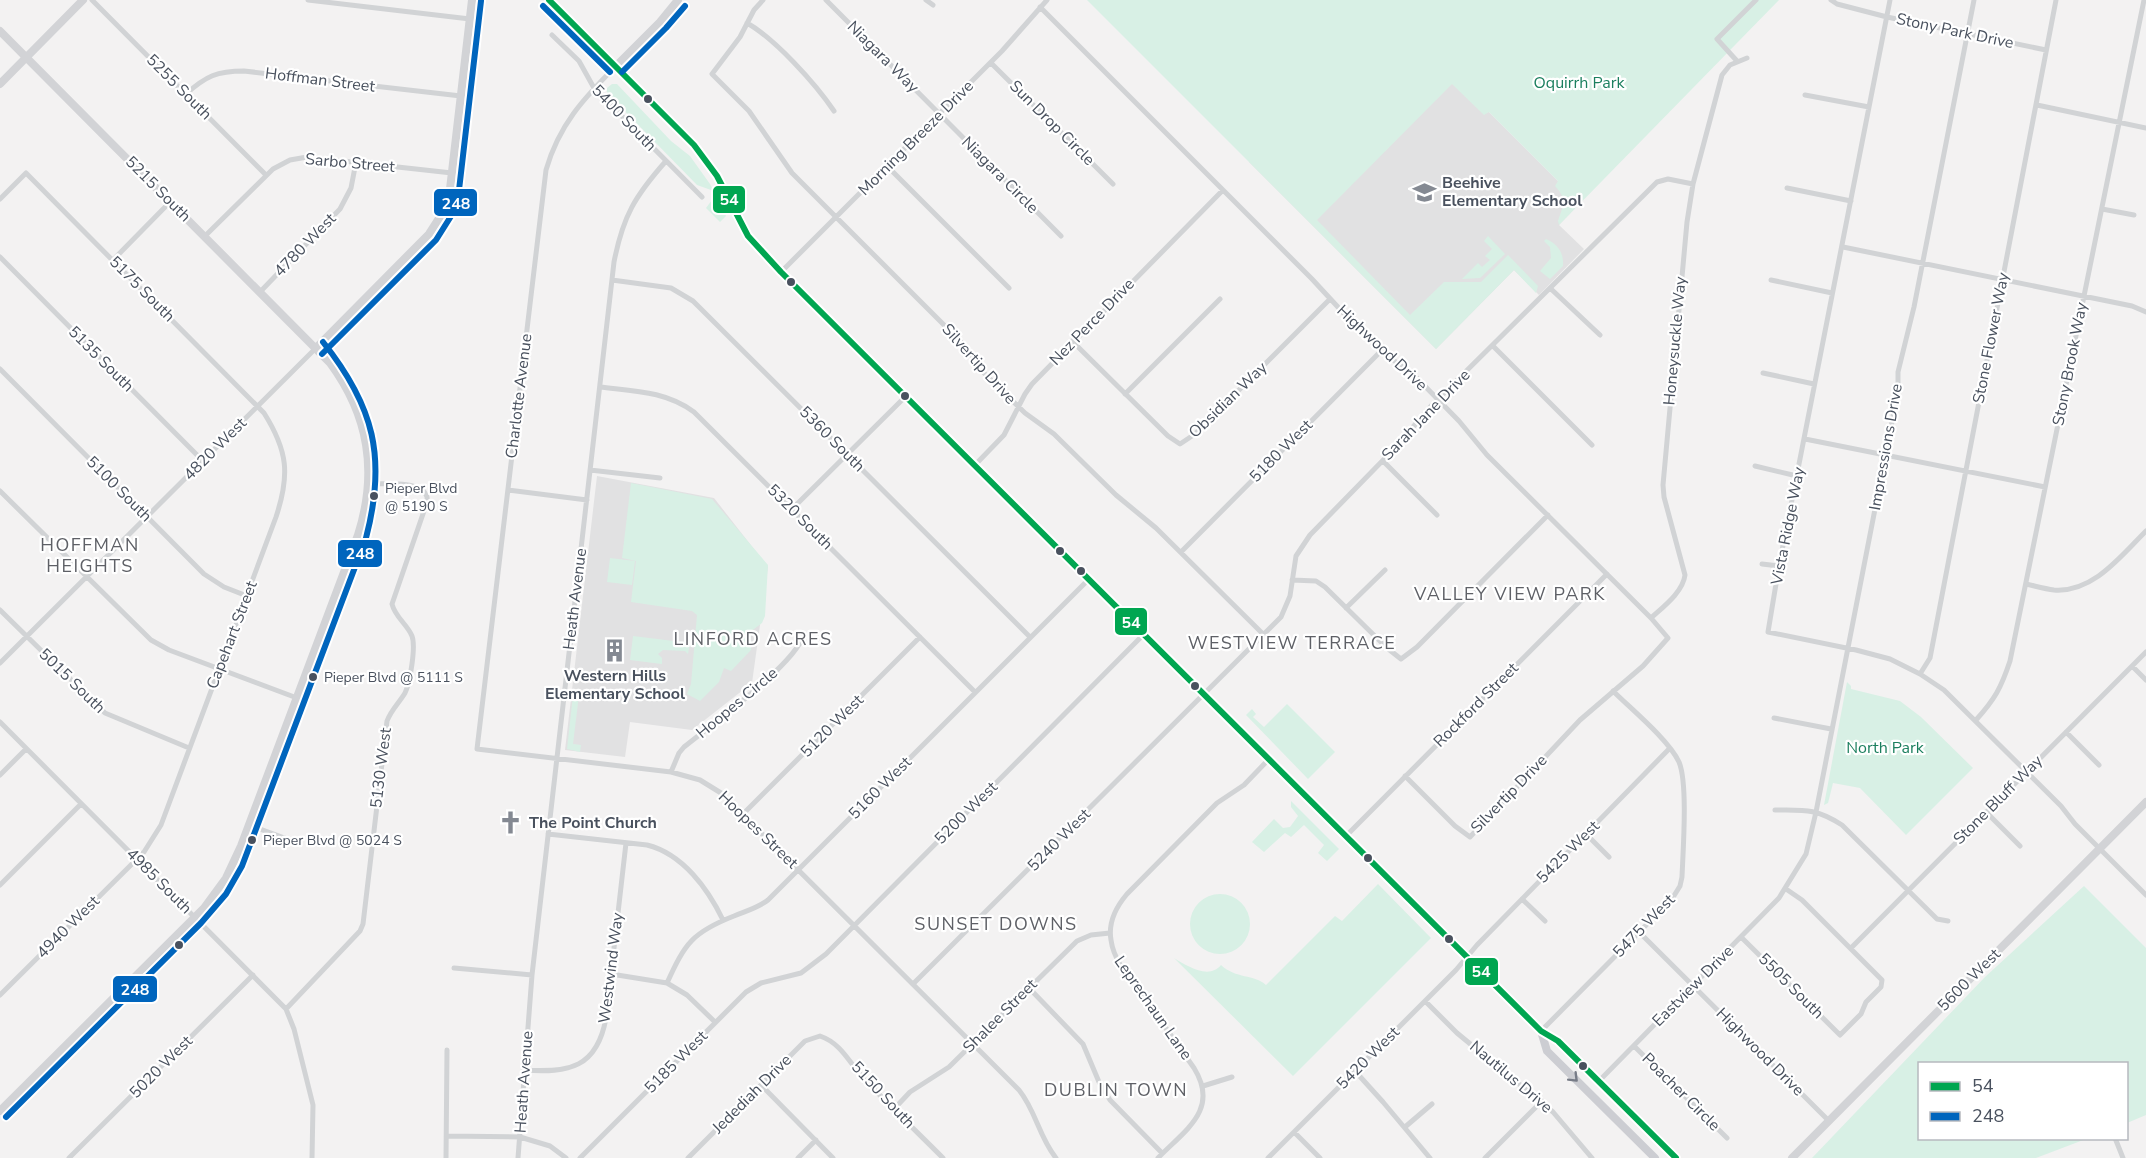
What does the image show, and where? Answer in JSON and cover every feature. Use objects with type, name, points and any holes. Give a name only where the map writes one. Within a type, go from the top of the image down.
[{"type":"main road","points":[[549,0],[705,158],[717,176],[748,236],[781,272],[1541,1031],[1558,1041],[1676,1158]]},
{"type":"main road","points":[[1541,1031],[1547,1051],[1654,1158]]},
{"type":"street","points":[[0,84],[83,0]]},
{"type":"street","name":"5255 South","points":[[92,0],[266,175]]},
{"type":"street","points":[[308,0],[470,19]]},
{"type":"street","name":"4820 West","points":[[0,663],[429,234],[445,209],[452,173],[472,0]]},
{"type":"street","points":[[616,66],[660,22],[678,0]]},
{"type":"street","points":[[763,0],[747,23],[764,35],[804,74],[834,111]]},
{"type":"street","name":"Niagara Way","points":[[826,0],[939,114]]},
{"type":"street","points":[[926,0],[933,5]]},
{"type":"street","name":"Morning Breeze Drive","points":[[781,272],[991,63],[1047,0]]},
{"type":"street","points":[[1747,57],[1737,61],[1717,39],[1756,0]]},
{"type":"street","name":"Stony Park Drive","points":[[1831,0],[1837,4],[1887,17],[2046,50]]},
{"type":"street","name":"Vista Ridge Way","points":[[1890,0],[1843,247],[1814,384],[1768,632],[1849,648],[1890,659],[1920,674],[1944,690],[2145,892]]},
{"type":"street","name":"Impressions Drive","points":[[1786,889],[1806,854],[1816,812],[1898,391],[1898,372],[1974,0]]},
{"type":"street","name":"Stone Flower Way","points":[[1920,674],[1930,658],[2056,0]]},
{"type":"street","name":"Stony Brook Way","points":[[1976,720],[2001,688],[2010,661],[2119,121],[2141,34],[2144,0]]},
{"type":"street","points":[[392,2],[392,9]]},
{"type":"street","name":"Highwood Drive","points":[[1040,7],[1381,351],[1415,376],[1459,421],[1487,455],[1651,618],[1668,638],[1657,653],[1613,691]]},
{"type":"street","name":"Silvertip Drive","points":[[747,23],[712,74],[749,111],[792,173],[965,346],[983,372],[1018,406],[1054,434],[1116,495],[1156,528],[1264,635]]},
{"type":"street","name":"5215 South","points":[[0,31],[316,348],[337,373],[360,419],[365,440],[369,484],[358,535],[249,825],[226,878],[195,917],[0,1111]]},
{"type":"street","name":"5400 South","points":[[552,35],[579,61],[594,88],[702,197]]},
{"type":"street","name":"Honeysuckle Way","points":[[1651,618],[1684,582],[1685,575],[1663,485],[1683,251],[1693,184],[1722,75],[1730,65],[1737,61]]},
{"type":"street","name":"Sun Drop Circle","points":[[991,63],[1113,184]]},
{"type":"street","name":"Charlotte Avenue","points":[[477,749],[546,170],[563,127],[576,108],[616,66]]},
{"type":"street","name":"Hoffman Street","points":[[186,94],[199,82],[212,75],[227,71],[244,71],[461,96]]},
{"type":"street","points":[[1806,95],[1869,107]]},
{"type":"street","points":[[2037,105],[2146,128]]},
{"type":"street","name":"Niagara Circle","points":[[939,114],[1061,236]]},
{"type":"street","name":"Sarbo Street","points":[[205,236],[266,175],[280,164],[296,158],[307,157],[452,173]]},
{"type":"street","name":"Heath Avenue","points":[[518,1158],[532,975],[617,246],[630,208],[645,184],[666,161]]},
{"type":"street","name":"4780 West","points":[[260,292],[340,209],[351,188],[356,162]]},
{"type":"street","points":[[887,166],[1009,288]]},
{"type":"street","name":"5175 South","points":[[0,199],[26,173],[258,406]]},
{"type":"street","name":"Sarah Jane Drive","points":[[1204,695],[1281,617],[1286,608],[1293,567],[1301,545],[1437,400],[1657,182],[1668,179],[1693,184]]},
{"type":"street","points":[[1787,188],[1851,201]]},
{"type":"street","name":"Nez Perce Drive","points":[[975,465],[1004,435],[1032,384],[1222,190]]},
{"type":"street","points":[[113,260],[171,202]]},
{"type":"street","points":[[2102,208],[2134,215]]},
{"type":"street","points":[[1843,247],[2132,306],[2146,312]]},
{"type":"street","name":"5135 South","points":[[0,257],[203,461]]},
{"type":"street","name":"5360 South","points":[[612,280],[671,288],[693,301],[1030,637]]},
{"type":"street","points":[[1771,280],[1832,293]]},
{"type":"street","points":[[1551,288],[1600,335]]},
{"type":"street","points":[[1125,394],[1220,299]]},
{"type":"street","name":"Obsidian Way","points":[[1072,341],[1168,436],[1180,444],[1195,434],[1330,299]]},
{"type":"street","points":[[1493,346],[1592,445]]},
{"type":"street","name":"5180 West","points":[[1181,552],[1381,351]]},
{"type":"street","name":"5100 South","points":[[0,369],[213,581],[247,596]]},
{"type":"street","points":[[1763,373],[1814,384]]},
{"type":"street","name":"5320 South","points":[[600,387],[656,394],[686,406],[702,418],[975,692]]},
{"type":"street","points":[[792,510],[906,396]]},
{"type":"street","name":"Capehart Street","points":[[136,859],[153,840],[161,825],[284,495],[286,465],[280,442],[258,406]]},
{"type":"street","points":[[1805,439],[2045,488]]},
{"type":"street","points":[[1383,460],[1437,515]]},
{"type":"street","points":[[1755,466],[1797,476]]},
{"type":"street","points":[[590,470],[660,478]]},
{"type":"street","name":"5130 West","points":[[286,1009],[356,938],[363,924],[387,721],[391,711],[407,689],[411,667],[412,636],[392,604],[427,501],[420,487],[369,484]]},
{"type":"street","points":[[508,490],[587,500]]},
{"type":"street","points":[[0,491],[151,640],[169,650],[297,698]]},
{"type":"street","points":[[1292,580],[1316,581],[1325,586],[1401,659],[1417,647],[1548,515]]},
{"type":"street","points":[[2026,584],[2054,590],[2080,587],[2109,568],[2146,531]]},
{"type":"street","points":[[1762,564],[1779,566]]},
{"type":"street","points":[[1346,608],[1385,570]]},
{"type":"street","name":"Rockford Street","points":[[1346,836],[1607,574]]},
{"type":"street","name":"5160 West","points":[[667,983],[683,950],[691,940],[705,929],[723,920],[763,904],[1089,579]]},
{"type":"street","name":"5015 South","points":[[0,610],[105,713],[189,748]]},
{"type":"street","name":"Hoopes Circle","points":[[671,772],[684,747],[766,680],[796,650],[804,634]]},
{"type":"street","name":"5200 West","points":[[780,978],[796,975],[808,969],[855,926],[1144,634]]},
{"type":"street","name":"5120 West","points":[[743,814],[920,637]]},
{"type":"street","name":"Stone Bluff Way","points":[[1851,948],[2146,652]]},
{"type":"street","points":[[2132,666],[2146,680]]},
{"type":"street","points":[[1613,691],[1670,748]]},
{"type":"street","name":"Silvertip Drive","points":[[1405,776],[1455,826],[1470,837],[1484,825],[1568,732],[1613,691]]},
{"type":"street","name":"5240 West","points":[[913,984],[1204,695]]},
{"type":"street","points":[[1774,718],[1831,729]]},
{"type":"street","name":"4985 South","points":[[0,722],[286,1009],[294,1029],[313,1105],[312,1158]]},
{"type":"street","points":[[2066,732],[2099,765]]},
{"type":"street","name":"5475 West","points":[[1541,1031],[1672,899],[1680,886],[1682,878],[1682,772],[1670,748]]},
{"type":"street","name":"5425 West","points":[[1467,957],[1670,748]]},
{"type":"street","points":[[0,775],[26,749]]},
{"type":"street","name":"Hoopes Street","points":[[477,749],[671,772],[690,776],[712,786],[743,814],[1026,1098],[1045,1141],[1056,1158]]},
{"type":"street","points":[[1110,933],[1117,908],[1127,894],[1217,803],[1250,779],[1269,759]]},
{"type":"street","name":"5600 West","points":[[1792,1158],[2146,802]]},
{"type":"street","points":[[0,885],[81,804]]},
{"type":"street","points":[[1774,810],[1809,810],[1829,817],[1842,825],[1937,919],[1948,921]]},
{"type":"street","points":[[1986,812],[2020,846]]},
{"type":"street","points":[[249,825],[290,840]]},
{"type":"street","points":[[548,834],[660,848],[703,885],[723,920]]},
{"type":"street","points":[[1586,834],[1609,857]]},
{"type":"street","name":"Westwind Way","points":[[524,1070],[564,1070],[590,1056],[601,1040],[626,843]]},
{"type":"street","name":"4940 West","points":[[0,995],[136,859]]},
{"type":"street","points":[[1786,889],[1802,900],[1851,948]]},
{"type":"street","name":"Eastview Drive","points":[[1599,1081],[1786,889]]},
{"type":"street","points":[[1522,899],[1545,921]]},
{"type":"street","name":"Highwood Drive","points":[[1639,932],[1829,1121]]},
{"type":"street","name":"Shalee Street","points":[[894,1109],[910,1092],[949,1067],[1077,941],[1091,934],[1110,933]]},
{"type":"street","name":"Leprechaun Lane","points":[[1110,933],[1114,953],[1120,965],[1194,1068],[1203,1086]]},
{"type":"street","name":"5505 South","points":[[1741,937],[1840,1035],[1861,1014],[1866,1002],[1881,987],[1882,980],[1851,948]]},
{"type":"street","name":"5420 West","points":[[1268,1158],[1467,957]]},
{"type":"street","points":[[454,968],[532,975]]},
{"type":"street","points":[[611,974],[667,983],[687,995],[715,1022]]},
{"type":"street","name":"5020 West","points":[[69,1158],[253,975]]},
{"type":"street","name":"5185 West","points":[[580,1158],[715,1022],[753,987],[780,978]]},
{"type":"street","points":[[1029,988],[1083,1044],[1099,1082],[1110,1100],[1160,1156],[1198,1116],[1204,1100],[1203,1086],[1232,1077]]},
{"type":"street","name":"Nautilus Drive","points":[[1425,1001],[1457,1033],[1542,1101],[1566,1125],[1592,1158]]},
{"type":"street","name":"Jedediah Drive","points":[[688,1158],[805,1041],[820,1036]]},
{"type":"street","name":"5150 South","points":[[820,1036],[835,1044],[846,1055],[857,1072],[943,1158]]},
{"type":"street","name":"Poacher Circle","points":[[1634,1046],[1727,1138]]},
{"type":"street","points":[[446,1158],[447,1050]]},
{"type":"street","points":[[1354,1071],[1430,1158]]},
{"type":"street","points":[[761,1085],[833,1158]]},
{"type":"street","points":[[1485,1158],[1542,1101]]},
{"type":"street","points":[[1405,1127],[1432,1104]]},
{"type":"street","points":[[1294,1132],[1320,1158]]},
{"type":"street","points":[[446,1136],[520,1137],[550,1146],[566,1158]]},
{"type":"street","points":[[798,1158],[816,1140]]},
{"type":"street","points":[[2116,1140],[2123,1158]]},
{"type":"shaded area","name":"Beehive Elementary School","points":[[1393,16],[1580,203],[1559,225],[1584,249],[1539,295],[1514,270],[1436,349],[1249,162]]},
{"type":"shaded area","points":[[597,476],[714,498],[768,567],[752,683],[692,730],[630,722],[625,757],[565,750]]},
{"type":"green space","name":"Oquirrh Park","points":[[1087,0],[1779,0],[1559,225],[1563,199],[1555,186],[1558,181],[1489,112],[1484,115],[1452,84],[1317,220],[1410,315],[1444,282],[1481,282],[1508,255],[1538,286],[1536,293],[1514,270],[1436,349]]},
{"type":"green space","points":[[612,84],[617,84],[671,141],[690,156],[710,184],[726,216],[720,222],[706,208],[712,200],[711,190],[697,185],[607,93],[607,88]]},
{"type":"green space","points":[[1488,236],[1505,254],[1480,278],[1462,279],[1478,263],[1482,267],[1490,260],[1485,256],[1492,249],[1484,241]]},
{"type":"green space","points":[[1546,239],[1559,250],[1563,261],[1563,266],[1550,279],[1540,271],[1551,258],[1550,247],[1544,241]]},
{"type":"green space","points":[[631,483],[712,499],[768,565],[765,616],[762,623],[750,632],[751,650],[731,671],[724,668],[719,682],[700,701],[687,694],[691,684],[697,615],[692,611],[631,602],[636,561],[622,558]]},
{"type":"green space","points":[[610,558],[635,561],[632,585],[607,582]]},
{"type":"green space","points":[[633,636],[690,643],[688,654],[685,651],[663,650],[658,654],[662,658],[662,664],[630,660]]},
{"type":"green space","name":"North Park","points":[[1847,682],[1851,689],[1900,701],[1921,717],[1973,768],[1906,835],[1860,788],[1833,783],[1828,803],[1824,805]]},
{"type":"green space","points":[[573,695],[579,695],[573,744],[581,745],[580,752],[567,749]]},
{"type":"green space","points":[[1287,704],[1335,752],[1308,779],[1246,715],[1252,709],[1256,714],[1253,717],[1264,727]]},
{"type":"green space","points":[[1291,801],[1339,849],[1327,861],[1318,853],[1324,845],[1304,825],[1291,837],[1285,833],[1264,852],[1252,842],[1274,819],[1283,828],[1290,827],[1298,816],[1291,807]]},
{"type":"green space","points":[[1378,884],[1431,938],[1293,1076],[1174,958],[1191,968],[1204,971],[1216,969],[1221,965],[1266,985],[1335,916],[1342,921]]},
{"type":"green space","points":[[2084,886],[2146,948],[2146,1115],[2128,1123],[2128,1062],[1918,1062],[1918,1140],[2083,1140],[2036,1158],[1812,1158],[1985,977]]},
{"type":"green space","points":[[1220,894],[1237,899],[1245,907],[1250,924],[1245,941],[1237,949],[1220,954],[1203,949],[1195,941],[1190,924],[1195,907],[1203,899]]},
{"type":"transit line","name":"54","points":[[549,0],[694,145],[717,176],[748,236],[781,272],[1541,1031],[1558,1041],[1676,1158]]},
{"type":"transit line","name":"248","points":[[322,354],[436,240],[453,213],[459,190],[481,1]]},
{"type":"transit line","name":"248","points":[[543,6],[610,72]]},
{"type":"transit line","name":"248","points":[[622,72],[685,6]]},
{"type":"transit line","name":"248","points":[[6,1117],[201,923],[226,894],[242,866],[366,538],[372,509],[375,483],[372,434],[365,411],[354,388],[323,342]]},
{"type":"place","name":"Beehive Elementary School","points":[[1424,192]]},
{"type":"place","name":"Pieper Blvd @ 5190 S","points":[[374,496]]},
{"type":"place","name":"Western Hills Elementary School","points":[[615,651]]},
{"type":"place","name":"Pieper Blvd @ 5111 S","points":[[313,677]]},
{"type":"place","name":"The Point Church","points":[[511,823]]},
{"type":"place","name":"Pieper Blvd @ 5024 S","points":[[252,840]]},
{"type":"district","name":"HOFFMAN HEIGHTS","points":[[90,555]]},
{"type":"district","name":"VALLEY VIEW PARK","points":[[1510,594]]},
{"type":"district","name":"LINFORD ACRES","points":[[753,639]]},
{"type":"district","name":"WESTVIEW TERRACE","points":[[1292,643]]},
{"type":"district","name":"SUNSET DOWNS","points":[[996,924]]},
{"type":"district","name":"DUBLIN TOWN","points":[[1116,1090]]}]
